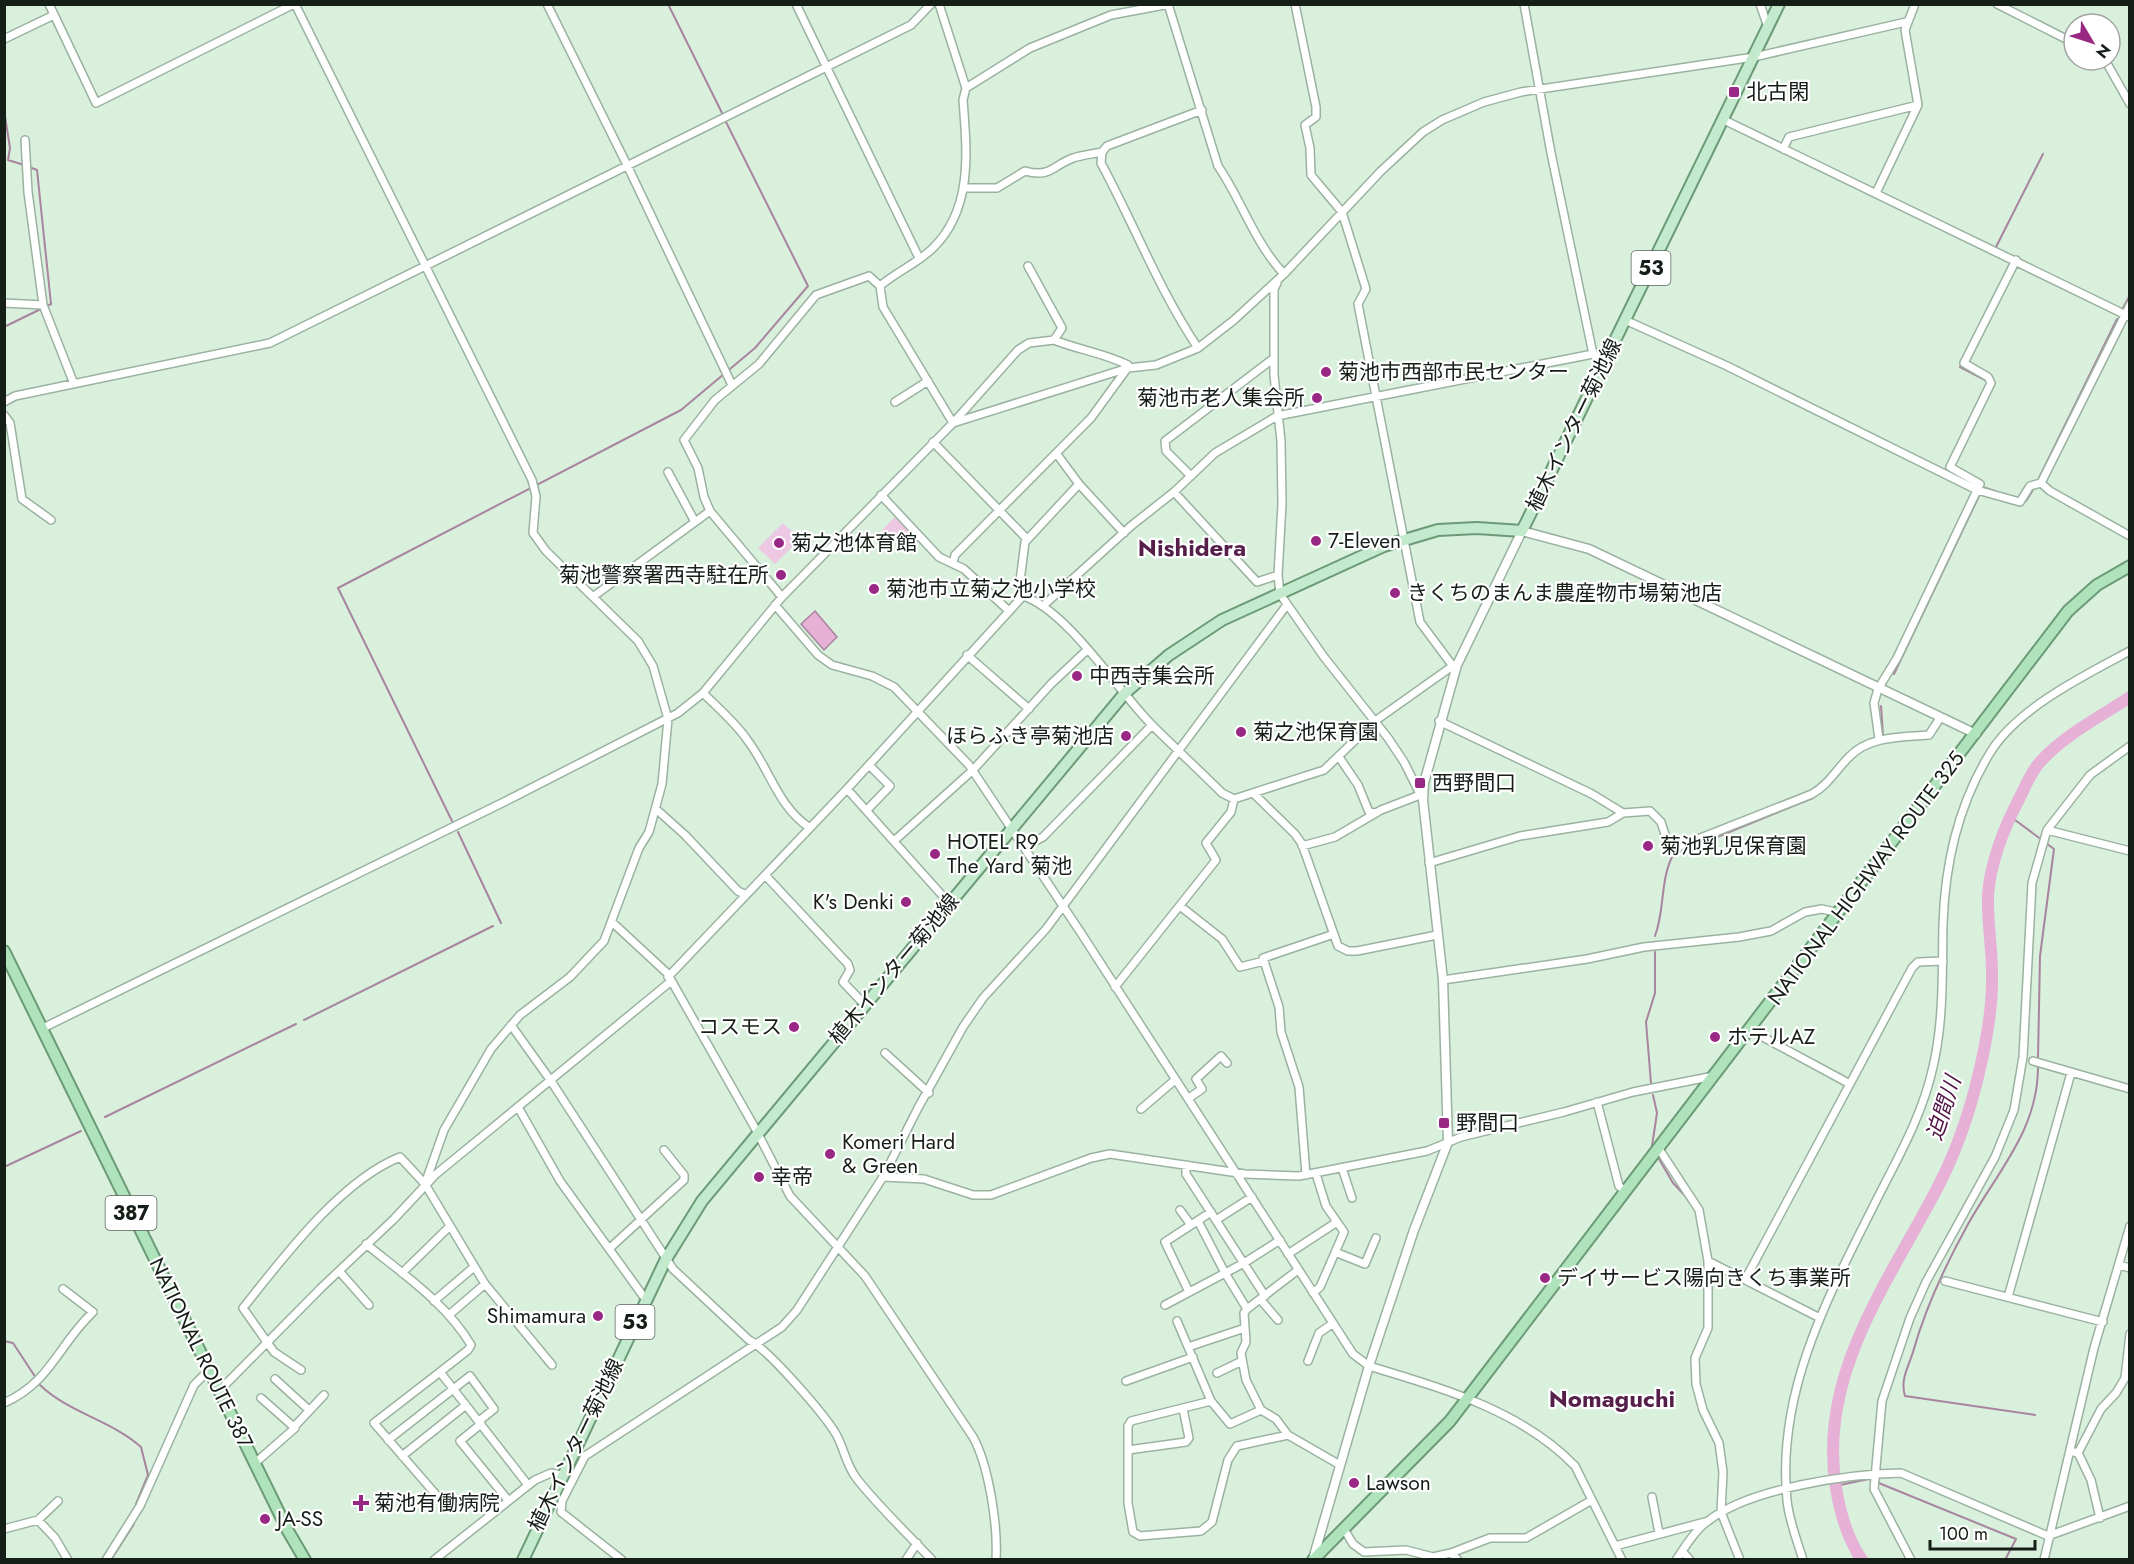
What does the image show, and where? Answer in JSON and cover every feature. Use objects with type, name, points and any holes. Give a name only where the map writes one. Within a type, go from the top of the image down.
[{"type":"highway","name":"NATIONAL HIGHWAY ROUTE 325","points":[[1313,1560],[1435,1437],[1468,1398],[2073,606],[2097,585],[2130,566]]},
{"type":"highway","name":"NATIONAL ROUTE 387","points":[[4,951],[255,1463],[305,1560]]},
{"type":"main road","name":"植木インター菊池線","points":[[523,1560],[561,1475],[666,1259],[702,1201],[1125,693],[1186,643],[1239,611],[1404,538],[1438,530],[1477,528],[1522,531],[1779,4]]},
{"type":"street","points":[[49,4],[96,103],[294,4],[532,480],[536,496],[532,533],[546,550],[638,640],[653,666],[668,719],[664,773],[656,809],[613,923],[604,941],[570,977],[511,1025],[491,1049],[444,1130],[425,1184]]},
{"type":"street","points":[[547,4],[732,385]]},
{"type":"street","points":[[796,4],[919,258]]},
{"type":"street","points":[[4,402],[15,396],[270,343],[911,25],[931,4]]},
{"type":"street","points":[[880,286],[932,249],[947,232],[958,213],[965,188],[963,100],[966,88],[939,4]]},
{"type":"street","points":[[1295,4],[1316,107],[1316,117],[1305,124],[1310,148],[1311,175],[1342,212],[1366,289],[1358,304],[1420,622],[1454,665]]},
{"type":"street","points":[[1524,4],[1593,354]]},
{"type":"street","points":[[1760,4],[1768,27]]},
{"type":"street","points":[[1876,193],[1918,105],[1905,30],[1906,22],[1915,4]]},
{"type":"street","points":[[1997,4],[2062,37]]},
{"type":"street","points":[[966,88],[1030,48],[1111,15],[1169,5],[1218,166],[1233,188],[1266,255],[1284,274]]},
{"type":"street","points":[[4,39],[54,15]]},
{"type":"street","points":[[954,423],[1128,368],[1156,365],[1198,348],[1234,320],[1284,274],[1404,149],[1442,120],[1503,96],[1754,57],[1906,22]]},
{"type":"street","points":[[2112,72],[2130,104]]},
{"type":"street","points":[[1783,149],[1789,137],[1918,105]]},
{"type":"street","points":[[1198,348],[1177,316],[1138,233],[1101,163],[1102,152],[1107,146],[1202,111]]},
{"type":"street","points":[[1724,120],[2016,260],[2127,316]]},
{"type":"street","points":[[25,140],[28,192],[43,305],[74,384]]},
{"type":"street","points":[[965,188],[997,188],[1024,171],[1038,175],[1047,173],[1072,158],[1102,152]]},
{"type":"street","points":[[1879,740],[1874,703],[1878,689],[1897,658],[1977,490],[1979,482],[1950,466],[1991,383],[1988,377],[1964,363],[2016,260]]},
{"type":"street","points":[[1029,266],[1061,322],[1062,328],[1054,340]]},
{"type":"street","points":[[1284,274],[1274,289],[1274,358],[1277,416],[1281,441],[1278,575],[1280,594],[1286,606],[1375,720],[1404,762],[1421,797],[1443,980],[1448,1142],[1414,1230],[1369,1366],[1313,1560]]},
{"type":"street","points":[[782,597],[710,511],[704,497],[698,468],[684,440],[715,400],[759,364],[816,295],[869,276],[880,286],[883,307],[954,423]]},
{"type":"street","points":[[4,303],[43,305]]},
{"type":"street","points":[[1625,320],[1726,366],[1977,490],[2020,502],[2030,486],[2041,483],[2127,316],[2130,304]]},
{"type":"street","points":[[43,1028],[668,719],[703,693],[782,597],[954,423],[1018,350],[1029,343],[1054,340],[1077,348],[1105,353],[1128,365],[1128,368]]},
{"type":"street","points":[[1044,605],[1124,533],[1174,492],[1215,453],[1277,416],[1593,354],[1605,362]]},
{"type":"street","points":[[1191,476],[1166,451],[1165,441],[1274,358]]},
{"type":"street","points":[[953,563],[955,555],[1091,418],[1128,368]]},
{"type":"street","points":[[895,402],[928,381]]},
{"type":"street","points":[[4,415],[10,423],[22,500],[51,520]]},
{"type":"street","points":[[933,442],[1027,540]]},
{"type":"street","points":[[1056,453],[1079,484],[1124,533]]},
{"type":"street","points":[[668,472],[695,522]]},
{"type":"street","points":[[2041,483],[2050,491],[2130,536]]},
{"type":"street","points":[[220,1390],[394,1219],[425,1184],[551,1081],[669,979],[1023,596],[1021,565],[1027,540],[1079,484]]},
{"type":"street","points":[[1174,492],[1257,582],[1278,575]]},
{"type":"street","points":[[881,495],[939,557],[964,569],[1009,611]]},
{"type":"street","points":[[594,596],[710,511]]},
{"type":"street","points":[[1421,797],[1454,665],[1522,531],[1567,541],[1589,549],[1976,734]]},
{"type":"street","points":[[1023,596],[1044,605],[1087,650],[1152,726],[1221,793],[1234,799],[1324,770],[1375,720],[1454,665]]},
{"type":"street","points":[[775,605],[832,665],[872,676],[894,687],[973,770],[1189,1098],[1353,1354],[1369,1366],[1468,1398],[1523,1426],[1566,1457],[1575,1466],[1622,1560]]},
{"type":"street","points":[[568,1462],[580,1460],[782,1327],[797,1310],[884,1177],[918,1108],[929,1093],[963,1027],[983,998],[1026,954],[1286,606]]},
{"type":"street","points":[[894,841],[973,770],[1087,650]]},
{"type":"street","points":[[1803,1560],[1790,1519],[1786,1490],[1788,1437],[1794,1391],[1799,1370],[1820,1318],[1923,1101],[1940,1033],[1945,892],[1951,848],[1963,807],[1990,751],[2005,733],[2036,707],[2130,651]]},
{"type":"street","points":[[967,655],[1029,709]]},
{"type":"street","points":[[703,693],[748,741],[773,786],[798,820],[810,828]]},
{"type":"street","points":[[1430,863],[1520,836],[1608,822],[1623,813],[1650,811],[1661,822],[1670,850],[1818,791],[1852,754],[1879,740],[1929,735],[1940,718]]},
{"type":"street","points":[[1439,721],[1592,794],[1623,813]]},
{"type":"street","points":[[1024,848],[1042,837],[1152,726]]},
{"type":"street","points":[[1911,1560],[1874,1489],[1882,1401],[1910,1318],[1940,1255],[1995,1157],[2014,1110],[2023,1057],[2031,892],[2039,851],[2047,830],[2090,775],[2130,746]]},
{"type":"street","points":[[1339,757],[1358,786],[1369,812],[1376,813]]},
{"type":"street","points":[[867,810],[890,786],[869,765]]},
{"type":"street","points":[[847,789],[949,903]]},
{"type":"street","points":[[1254,794],[1295,834],[1302,846],[1338,946],[1348,951],[1358,951],[1437,935]]},
{"type":"street","points":[[1302,846],[1335,837],[1376,813],[1421,797]]},
{"type":"street","points":[[1115,987],[1216,860],[1206,843],[1231,812],[1234,799]]},
{"type":"street","points":[[656,809],[685,835],[738,891],[746,895]]},
{"type":"street","points":[[2047,830],[2130,851]]},
{"type":"street","points":[[765,875],[848,964],[850,970],[843,982],[864,1004]]},
{"type":"street","points":[[1180,906],[1222,939],[1240,967],[1264,961]]},
{"type":"street","points":[[1443,980],[1587,959],[1644,947],[1739,937],[1771,931],[1805,912],[1822,909],[1839,913]]},
{"type":"street","points":[[613,923],[652,957],[669,979],[758,1134],[790,1196],[838,1246],[880,1295],[912,1350],[979,1449],[988,1480],[996,1560]]},
{"type":"street","points":[[1306,1175],[1299,1087],[1281,1032],[1279,1007],[1264,961],[1266,955],[1334,934]]},
{"type":"street","points":[[1746,1278],[1912,968],[1918,962],[1943,961]]},
{"type":"street","points":[[511,1025],[551,1081],[666,1259],[687,1283],[755,1343],[823,1415],[837,1436],[847,1465],[858,1480],[932,1560]]},
{"type":"street","points":[[1750,1030],[1850,1084]]},
{"type":"street","points":[[885,1053],[929,1093]]},
{"type":"street","points":[[1189,1098],[1202,1089],[1196,1079],[1221,1056],[1227,1063]]},
{"type":"street","points":[[2033,1061],[2130,1089]]},
{"type":"street","points":[[2008,1297],[2071,1073]]},
{"type":"street","points":[[884,1177],[924,1179],[982,1196],[1000,1192],[1101,1155],[1236,1172],[1316,1174],[1427,1151],[1448,1142],[1597,1102],[1714,1076]]},
{"type":"street","points":[[1141,1108],[1175,1080]]},
{"type":"street","points":[[1597,1102],[1619,1185],[1626,1192]]},
{"type":"street","points":[[518,1107],[560,1181],[646,1300]]},
{"type":"street","points":[[1659,1149],[1699,1210],[1705,1233],[1708,1261],[1707,1334],[1697,1353],[1695,1369],[1700,1402],[1719,1443],[1723,1472],[1721,1512],[1740,1560]]},
{"type":"street","points":[[610,1248],[684,1180],[684,1175],[664,1150]]},
{"type":"street","points":[[301,1370],[274,1352],[243,1308],[301,1236],[355,1186],[400,1157],[425,1184],[485,1284],[552,1365]]},
{"type":"street","points":[[1186,1165],[1186,1174],[1278,1320]]},
{"type":"street","points":[[1342,1168],[1352,1198]]},
{"type":"street","points":[[1313,1293],[1320,1287],[1344,1232],[1326,1206],[1316,1174]]},
{"type":"street","points":[[1216,1220],[1252,1197]]},
{"type":"street","points":[[1180,1210],[1195,1223],[1247,1309]]},
{"type":"street","points":[[1189,1292],[1165,1242],[1211,1212]]},
{"type":"street","points":[[1288,1254],[1337,1222]]},
{"type":"street","points":[[2044,1560],[2069,1450],[2130,1226]]},
{"type":"street","points":[[402,1273],[450,1227]]},
{"type":"street","points":[[1335,1252],[1365,1264],[1376,1238]]},
{"type":"street","points":[[1165,1305],[1225,1274],[1280,1240]]},
{"type":"street","points":[[366,1244],[449,1315],[471,1345],[468,1350],[374,1423],[438,1497]]},
{"type":"street","points":[[1708,1261],[1746,1278],[1820,1318]]},
{"type":"street","points":[[2119,1265],[2130,1268]]},
{"type":"street","points":[[434,1301],[474,1267]]},
{"type":"street","points":[[1287,1435],[1286,1430],[1276,1419],[1261,1410],[1246,1380],[1241,1353],[1246,1342],[1244,1313],[1298,1270]]},
{"type":"street","points":[[339,1271],[369,1305]]},
{"type":"street","points":[[1945,1281],[2103,1322]]},
{"type":"street","points":[[449,1315],[485,1284]]},
{"type":"street","points":[[4,1403],[27,1392],[42,1379],[72,1335],[93,1312],[63,1289]]},
{"type":"street","points":[[1177,1321],[1211,1401],[1230,1424],[1261,1410]]},
{"type":"street","points":[[1308,1361],[1319,1333],[1332,1324]]},
{"type":"street","points":[[1188,1347],[1245,1328]]},
{"type":"street","points":[[2078,1453],[2101,1409],[2116,1393],[2125,1378],[2130,1334]]},
{"type":"street","points":[[1126,1382],[1192,1357]]},
{"type":"street","points":[[1217,1372],[1242,1361]]},
{"type":"street","points":[[106,1560],[140,1506],[194,1385],[210,1370]]},
{"type":"street","points":[[440,1372],[528,1485]]},
{"type":"street","points":[[388,1440],[470,1376],[494,1409],[460,1441],[508,1500]]},
{"type":"street","points":[[275,1379],[309,1410]]},
{"type":"street","points":[[255,1463],[324,1395]]},
{"type":"street","points":[[261,1398],[294,1427]]},
{"type":"street","points":[[1211,1401],[1131,1422],[1128,1426],[1128,1503],[1133,1532],[1140,1536],[1201,1531],[1212,1522],[1228,1460],[1237,1446],[1287,1435],[1340,1465]]},
{"type":"street","points":[[402,1456],[466,1405]]},
{"type":"street","points":[[1128,1450],[1186,1442],[1189,1438],[1183,1409]]},
{"type":"street","points":[[2069,1450],[2078,1453],[2091,1480],[2100,1518]]},
{"type":"street","points":[[580,1460],[562,1501],[561,1512],[622,1560]]},
{"type":"street","points":[[439,1558],[528,1485],[551,1473],[561,1475]]},
{"type":"street","points":[[1676,1560],[1706,1522],[1721,1512],[1758,1496],[1875,1474],[1901,1473],[2048,1536],[2130,1506]]},
{"type":"street","points":[[1652,1497],[1659,1533]]},
{"type":"street","points":[[1344,1529],[1353,1544],[1364,1551],[1406,1550],[1433,1557],[1451,1553],[1497,1536],[1526,1538],[1592,1500]]},
{"type":"street","points":[[4,1529],[38,1520],[58,1502]]},
{"type":"street","points":[[38,1520],[55,1538],[68,1560]]},
{"type":"street","points":[[1615,1546],[1706,1522]]},
{"type":"street","points":[[906,1560],[916,1543]]},
{"type":"street","points":[[1405,1560],[1406,1550]]},
{"type":"street","points":[[1682,1551],[1690,1560]]},
{"type":"street","points":[[1451,1553],[1458,1560]]},
{"type":"shaded area","points":[[899,513],[923,537],[907,554],[882,530]]},
{"type":"shaded area","name":"菊之池体育館","points":[[783,523],[800,539],[775,564],[758,548]]},
{"type":"shaded area","points":[[815,611],[837,637],[824,650],[801,624]]},
{"type":"waterway","points":[[668,4],[723,115]]},
{"type":"waterway","points":[[4,110],[10,148],[8,160],[24,165]]},
{"type":"waterway","points":[[452,821],[338,588],[681,410],[755,348],[808,286],[725,120]]},
{"type":"waterway","points":[[1996,247],[2043,154]]},
{"type":"waterway","points":[[4,327],[51,304],[37,170],[29,167]]},
{"type":"waterway","points":[[2123,308],[2130,295]]},
{"type":"waterway","points":[[2039,478],[2117,319]]},
{"type":"waterway","points":[[1962,362],[1960,367],[1987,381]]},
{"type":"waterway","points":[[1947,467],[1945,470],[1962,477]]},
{"type":"waterway","points":[[1983,487],[2003,494]]},
{"type":"waterway","points":[[2023,500],[2026,501],[2034,488]]},
{"type":"waterway","points":[[1894,674],[1979,496]]},
{"type":"waterway","name":"迫間川","points":[[1862,1560],[1845,1526],[1836,1488],[1833,1448],[1837,1409],[1846,1372],[1859,1336],[1946,1170],[1964,1126],[1973,1096],[1991,1006],[1992,970],[1988,895],[1991,872],[1998,848],[2012,813],[2036,766],[2071,735],[2130,697]]},
{"type":"waterway","points":[[1881,706],[1883,735]]},
{"type":"waterway","points":[[1655,936],[1666,874],[1673,855],[1813,798],[1840,772]]},
{"type":"waterway","points":[[2011,817],[2054,849],[2040,956],[2038,1059]]},
{"type":"waterway","points":[[458,832],[501,923]]},
{"type":"waterway","points":[[304,1020],[493,926]]},
{"type":"waterway","points":[[1651,1083],[1646,1022],[1655,993],[1655,952]]},
{"type":"waterway","points":[[105,1117],[296,1024]]},
{"type":"waterway","points":[[2035,1415],[1905,1396],[1903,1385],[1923,1320],[1943,1272],[1967,1226],[2024,1131],[2036,1088],[2038,1065]]},
{"type":"waterway","points":[[1652,1146],[1657,1113],[1653,1095]]},
{"type":"waterway","points":[[4,1167],[81,1131]]},
{"type":"waterway","points":[[1659,1159],[1673,1183],[1689,1200]]},
{"type":"waterway","points":[[4,1341],[13,1343],[36,1378]]},
{"type":"waterway","points":[[40,1385],[64,1403],[117,1430],[141,1447],[148,1475],[136,1504]]},
{"type":"waterway","points":[[1835,1486],[1869,1479],[2016,1539],[2005,1560]]},
{"type":"waterway","points":[[1718,1508],[1719,1484]]},
{"type":"waterway","points":[[111,1560],[134,1524]]},
{"type":"place","name":"北古閑","points":[[1734,92]]},
{"type":"place","name":"菊池市西部市民センター","points":[[1326,372]]},
{"type":"place","name":"菊池市老人集会所","points":[[1317,398]]},
{"type":"place","name":"7-Eleven","points":[[1316,541]]},
{"type":"place","name":"菊之池体育館","points":[[779,543]]},
{"type":"place","name":"菊池警察署西寺駐在所","points":[[781,575]]},
{"type":"place","name":"菊池市立菊之池小学校","points":[[874,589]]},
{"type":"place","name":"きくちのまんま農産物市場菊池店","points":[[1395,593]]},
{"type":"place","name":"中西寺集会所","points":[[1077,676]]},
{"type":"place","name":"菊之池保育園","points":[[1241,732]]},
{"type":"place","name":"ほらふき亭菊池店","points":[[1126,736]]},
{"type":"place","name":"西野間口","points":[[1420,783]]},
{"type":"place","name":"菊池乳児保育園","points":[[1648,846]]},
{"type":"place","name":"HOTEL R9 The Yard 菊池","points":[[935,854]]},
{"type":"place","name":"K's Denki","points":[[906,902]]},
{"type":"place","name":"コスモス","points":[[794,1027]]},
{"type":"place","name":"ホテルAZ","points":[[1715,1037]]},
{"type":"place","name":"野間口","points":[[1444,1123]]},
{"type":"place","name":"Komeri Hard & Green","points":[[830,1154]]},
{"type":"place","name":"幸帝","points":[[759,1177]]},
{"type":"place","name":"デイサービス陽向きくち事業所","points":[[1545,1278]]},
{"type":"place","name":"Shimamura","points":[[598,1316]]},
{"type":"place","name":"Lawson","points":[[1354,1483]]},
{"type":"place","name":"菊池有働病院","points":[[361,1503]]},
{"type":"place","name":"JA-SS","points":[[265,1519]]},
{"type":"district","name":"Nishidera","points":[[1192,548]]},
{"type":"district","name":"Nomaguchi","points":[[1612,1399]]}]
